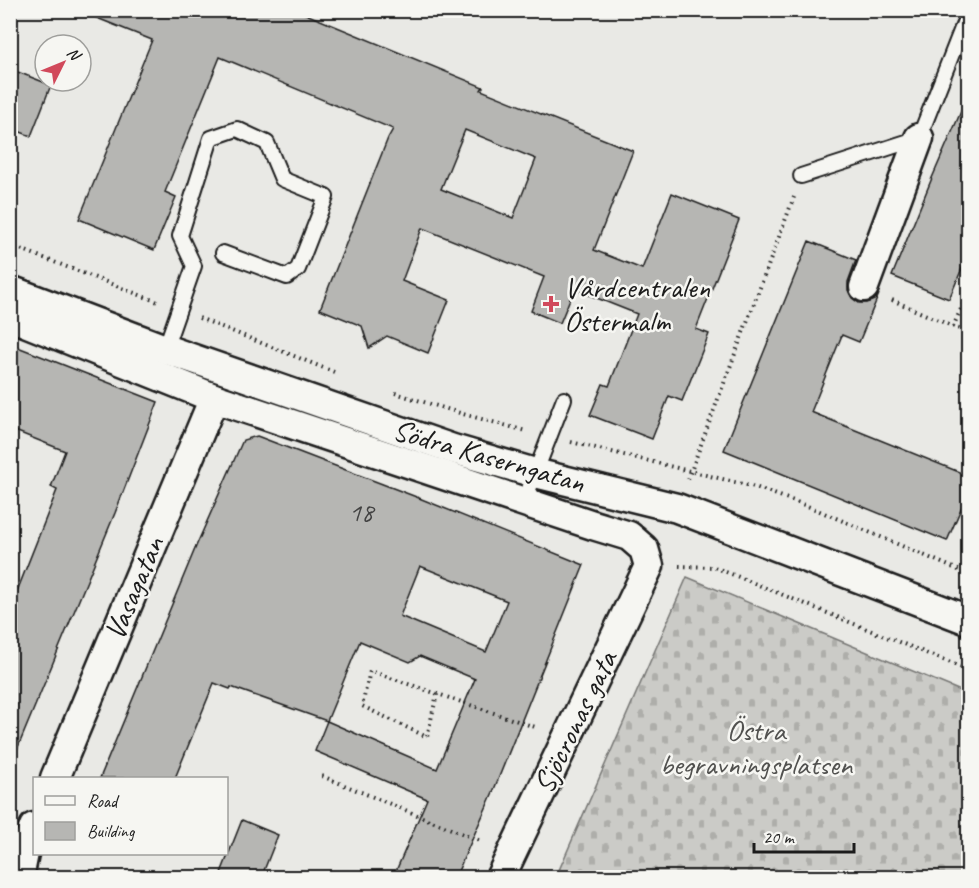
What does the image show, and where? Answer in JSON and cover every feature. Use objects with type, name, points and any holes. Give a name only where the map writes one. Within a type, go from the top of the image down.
[{"type":"street","points":[[864,287],[919,138]]},
{"type":"street","name":"Södra Kaserngatan","points":[[10,290],[161,362],[214,398],[629,536],[644,549],[649,566]]},
{"type":"street","name":"Södra Kaserngatan","points":[[10,316],[535,473],[677,508],[969,620]]},
{"type":"street","name":"Vasagatan","points":[[55,777],[214,398]]},
{"type":"street","name":"Sjöcronas gata","points":[[506,866],[649,566]]},
{"type":"street","points":[[19,878],[24,853],[33,830]]},
{"type":"lane","points":[[801,176],[919,138],[969,13]]},
{"type":"lane","points":[[161,362],[194,266],[180,236],[211,138],[237,129],[267,142],[282,179],[326,197],[298,269],[287,277],[223,253]]},
{"type":"lane","points":[[524,502],[564,399]]},
{"type":"path","points":[[677,508],[801,176]]},
{"type":"path","points":[[10,245],[338,373]]},
{"type":"path","points":[[864,287],[969,333]]},
{"type":"path","points":[[953,327],[969,292]]},
{"type":"path","points":[[390,391],[463,414],[549,437],[755,487],[810,507],[969,574]]},
{"type":"path","points":[[649,566],[714,567],[969,670]]},
{"type":"path","points":[[437,694],[427,737],[362,706],[370,671],[567,738]]},
{"type":"path","points":[[322,776],[506,866]]},
{"type":"green space","name":"Östra begravningsplatsen","points":[[687,577],[968,694],[968,877],[556,877]]},
{"type":"building","points":[[83,10],[296,10],[483,87],[481,90],[633,151],[594,250],[642,269],[672,193],[739,220],[696,329],[709,334],[682,401],[669,396],[652,439],[590,415],[603,384],[609,386],[637,314],[574,289],[560,323],[531,311],[544,277],[422,228],[402,281],[449,300],[428,353],[387,336],[369,348],[362,326],[320,309],[393,129],[220,57],[165,192],[176,197],[154,250],[79,219],[152,40],[82,12]],"holes":[[[465,130],[536,159],[513,218],[441,189]]]},
{"type":"building","points":[[10,69],[33,78],[33,93],[48,93],[31,136],[10,128]]},
{"type":"building","points":[[969,93],[969,252],[949,299],[892,276]]},
{"type":"building","points":[[809,241],[856,260],[848,282],[848,290],[852,298],[859,303],[866,303],[874,300],[879,294],[859,342],[842,335],[811,412],[969,476],[969,490],[947,541],[724,450]]},
{"type":"building","points":[[10,344],[158,402],[115,513],[11,764],[10,609],[57,490],[51,487],[65,451],[10,429]]},
{"type":"building","points":[[257,436],[584,565],[493,792],[455,878],[393,878],[427,799],[315,751],[327,721],[231,687],[230,689],[214,683],[175,777],[100,777],[197,544],[243,440]],"holes":[[[420,566],[507,601],[486,652],[400,616]],[[360,641],[410,662],[420,656],[475,679],[437,769],[327,721]]]},
{"type":"building","points":[[242,820],[278,835],[261,878],[219,878]]},
{"type":"place","name":"Vårdcentralen Östermalm","points":[[551,304]]}]
